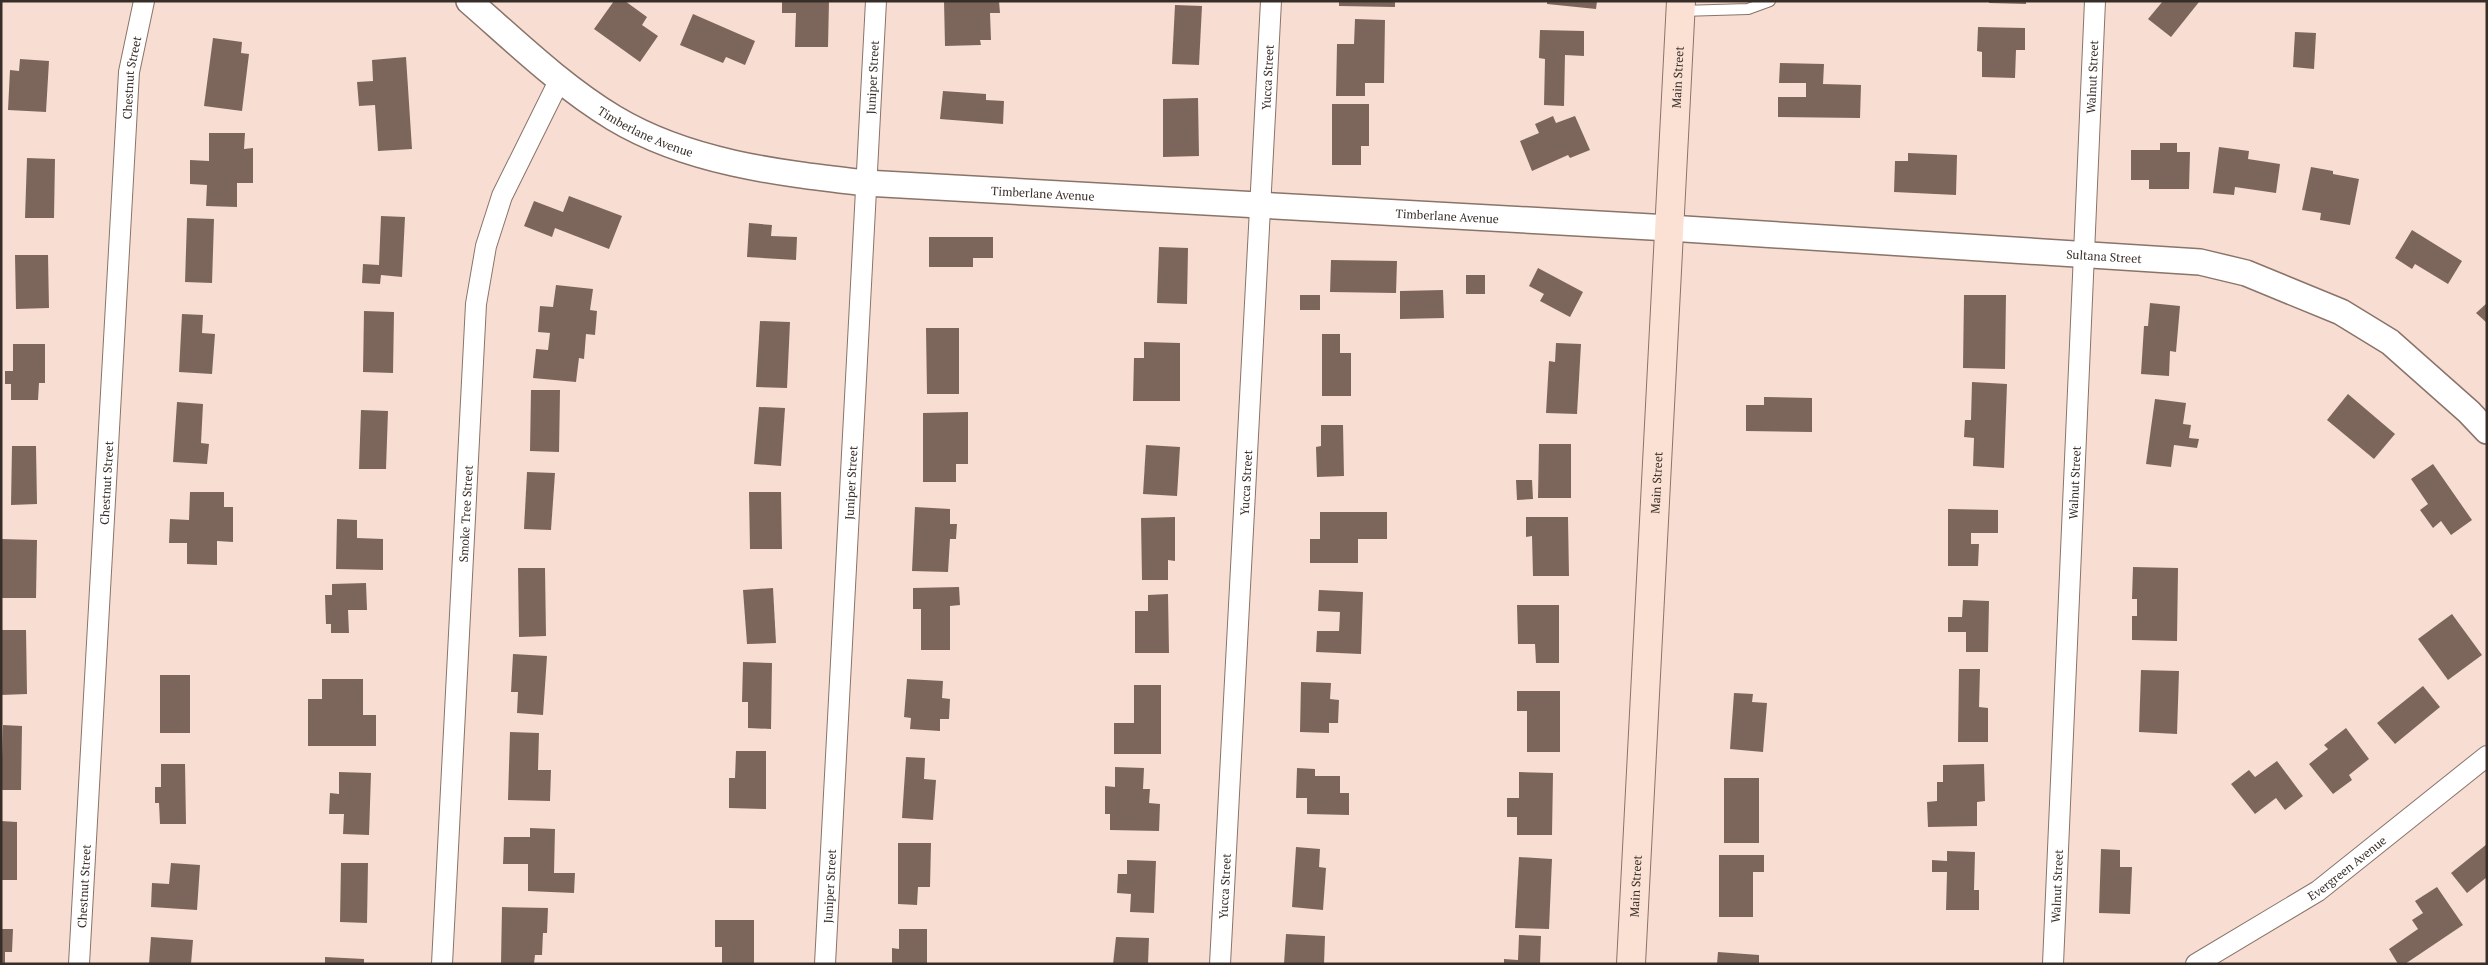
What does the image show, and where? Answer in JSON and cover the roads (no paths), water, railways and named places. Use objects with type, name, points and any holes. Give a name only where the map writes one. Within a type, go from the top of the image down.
[{"type":"main road","name":"Main Street","points":[[1631,964],[1680,6]]},
{"type":"street","name":"Chestnut Street","points":[[79,964],[128,72],[144,1]]},
{"type":"street","name":"Timberlane Avenue","points":[[469,1],[560,79],[613,118],[663,143],[776,172],[865,182],[1669,228]]},
{"type":"street","name":"Juniper Street","points":[[825,964],[876,1]]},
{"type":"street","name":"Yucca Street","points":[[1220,964],[1272,1]]},
{"type":"street","name":"Walnut Street","points":[[2052,964],[2095,1]]},
{"type":"street","name":"Smoke Tree Street","points":[[442,964],[476,304],[486,246],[502,196],[560,79]]},
{"type":"street","name":"Sultana Street","points":[[1669,228],[2200,262],[2246,273],[2287,288],[2341,312],[2390,342],[2469,412],[2487,431]]},
{"type":"street","name":"Evergreen Avenue","points":[[2196,964],[2318,891],[2487,756]]},
{"type":"lane","points":[[1680,6],[1748,9],[1770,1]]}]
